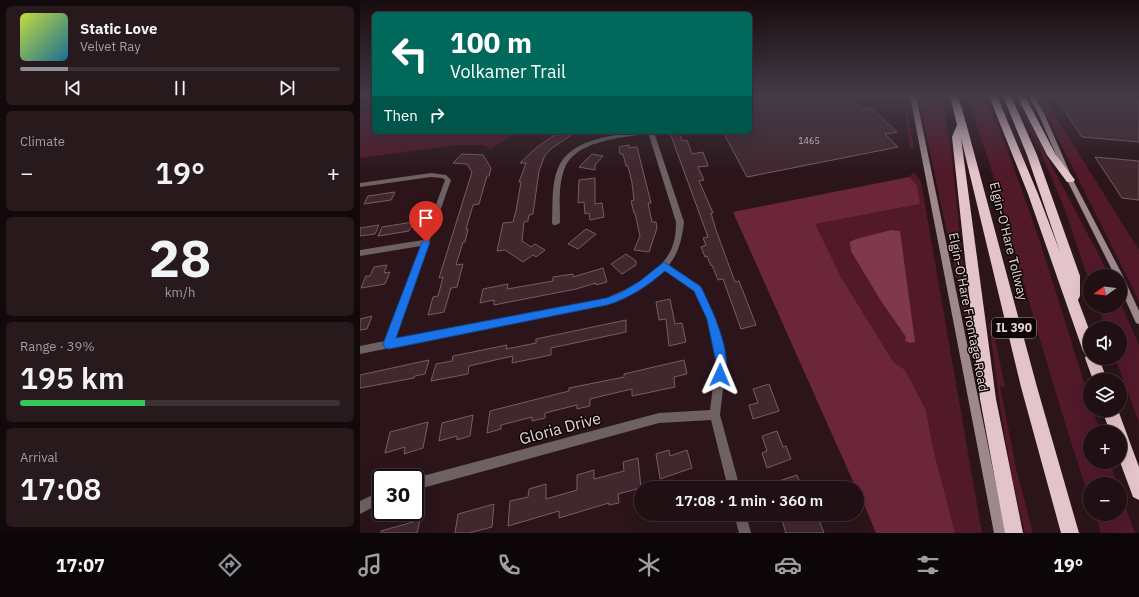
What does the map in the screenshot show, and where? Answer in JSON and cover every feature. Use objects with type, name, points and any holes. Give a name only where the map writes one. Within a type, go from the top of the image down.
[{"type":"highway","points":[[1003,121],[1034,194],[1083,331]]},
{"type":"highway","points":[[1019,121],[1074,276],[1074,305]]},
{"type":"highway","points":[[1034,121],[1052,155],[1070,180]]},
{"type":"highway","points":[[962,123],[956,137],[980,341],[988,399],[1014,533]]},
{"type":"highway","name":"Elgin-O'Hare Tollway","points":[[962,123],[1033,401],[1070,533]]},
{"type":"highway","points":[[1127,458],[1139,491]]},
{"type":"main road","name":"Elgin-O'Hare Frontage Road","points":[[918,121],[1000,533]]},
{"type":"main road","points":[[1044,121],[1070,180],[1115,269]]},
{"type":"main road","points":[[1127,294],[1139,320]]},
{"type":"street","points":[[556,223],[558,179],[561,167],[567,157],[586,145],[636,134]]},
{"type":"street","points":[[360,350],[607,301],[625,295],[643,284],[664,266],[678,242],[680,221],[651,134]]},
{"type":"street","points":[[360,185],[431,175],[444,176],[448,180],[389,344]]},
{"type":"street","points":[[360,253],[426,242]]},
{"type":"street","points":[[664,266],[697,289],[712,319],[721,362],[715,415],[732,481]]},
{"type":"street","name":"Gloria Drive","points":[[424,482],[659,418],[715,415]]},
{"type":"street","points":[[360,508],[372,502]]},
{"type":"street","points":[[742,521],[745,533]]},
{"type":"shaded area","points":[[360,121],[372,121],[372,134],[516,134],[491,149],[483,145],[457,145],[360,158]]},
{"type":"shaded area","points":[[906,121],[909,121],[914,149],[910,149]]},
{"type":"shaded area","points":[[923,121],[946,121],[952,158],[968,317],[965,317]]},
{"type":"shaded area","points":[[974,121],[996,121],[1001,133],[1042,248],[1083,379],[1083,417],[1095,417],[1098,425],[1083,425],[1083,469],[1112,469],[1115,477],[1083,477],[1083,479],[1053,383],[995,180]]},
{"type":"shaded area","points":[[1027,121],[1028,121],[1106,269],[1085,269],[1065,210]]},
{"type":"shaded area","points":[[1049,121],[1059,121],[1139,250],[1139,301],[1127,277],[1127,269],[1123,269]]},
{"type":"shaded area","points":[[914,172],[921,182],[982,533],[955,533],[933,448],[926,410],[905,371],[894,363],[841,277],[814,224],[920,204],[917,185],[909,177]]},
{"type":"shaded area","points":[[909,177],[917,185],[920,204],[815,224],[841,277],[894,363],[905,370],[926,410],[933,448],[955,533],[876,533],[864,505],[864,481],[853,481],[733,212]]},
{"type":"shaded area","points":[[891,230],[900,231],[915,342],[910,343],[905,341],[906,337],[881,301],[851,251],[850,242]]},
{"type":"shaded area","points":[[1100,313],[1125,313],[1139,345],[1139,422],[1127,390],[1127,373],[1121,373],[1118,365],[1127,365],[1127,321],[1103,321]]},
{"type":"shaded area","points":[[989,323],[992,324],[1005,387],[1000,386],[1016,468],[1033,533],[1025,533],[1013,481]]},
{"type":"shaded area","points":[[1127,511],[1135,533],[1101,533],[1097,521],[1127,521]]},
{"type":"building","points":[[752,121],[885,121],[897,132],[885,134],[898,147],[747,177],[724,134],[752,134]]},
{"type":"building","points":[[1071,121],[1139,121],[1139,142],[1082,137]]},
{"type":"building","points":[[558,134],[573,134],[552,148],[545,155],[539,171],[533,214],[529,215],[528,221],[524,222],[522,241],[531,247],[535,244],[545,250],[536,257],[533,255],[523,262],[505,250],[497,251],[503,223],[513,222],[521,182],[519,182],[526,163],[520,163],[537,147]]},
{"type":"building","points":[[670,134],[680,134],[682,141],[687,140],[692,154],[703,152],[708,166],[698,167],[704,180],[699,181],[713,213],[711,213],[716,230],[735,282],[739,281],[756,325],[741,329],[723,279],[718,280],[712,265],[711,266],[707,256],[705,257],[701,247],[706,245],[703,238],[708,237]]},
{"type":"building","points":[[629,145],[629,148],[637,147],[651,203],[648,203],[652,222],[656,222],[657,228],[649,252],[634,250],[640,236],[631,201],[634,200],[628,166],[626,166],[623,154],[620,154],[619,147]]},
{"type":"building","points":[[462,154],[483,155],[491,168],[489,176],[487,176],[479,204],[473,205],[466,229],[468,229],[465,242],[463,242],[456,265],[463,264],[457,287],[451,288],[444,312],[428,315],[433,297],[438,296],[443,277],[439,278],[472,172],[467,164],[453,163]]},
{"type":"building","points":[[592,154],[603,156],[595,165],[595,170],[579,167]]},
{"type":"building","points":[[1095,157],[1139,161],[1139,200],[1122,198]]},
{"type":"building","points":[[595,178],[595,204],[602,203],[604,217],[590,220],[589,213],[585,214],[584,202],[578,203],[579,180]]},
{"type":"building","points":[[395,192],[391,200],[364,204],[368,196]]},
{"type":"building","points":[[413,222],[409,231],[378,236],[382,227]]},
{"type":"building","points":[[379,225],[375,234],[360,236],[360,228]]},
{"type":"building","points":[[586,229],[596,234],[578,249],[568,244]]},
{"type":"building","points":[[626,254],[636,261],[636,265],[622,274],[611,264]]},
{"type":"building","points":[[387,265],[384,273],[390,272],[385,284],[361,288],[366,276],[370,276],[374,267]]},
{"type":"building","points":[[603,268],[607,282],[596,285],[596,283],[576,289],[494,305],[494,300],[480,303],[483,289],[508,284],[507,289],[553,281],[553,277],[573,274],[573,277]]},
{"type":"building","points":[[670,299],[675,324],[682,323],[686,342],[669,346],[666,319],[659,320],[656,302]]},
{"type":"building","points":[[372,316],[367,329],[360,330],[360,319]]},
{"type":"building","points":[[626,320],[626,332],[551,348],[551,355],[512,363],[513,356],[469,366],[468,374],[431,381],[436,364],[452,361],[453,356],[507,345],[506,349],[536,343],[536,339]]},
{"type":"building","points":[[429,360],[425,374],[415,376],[414,378],[360,388],[360,375]]},
{"type":"building","points":[[684,360],[687,374],[674,377],[675,387],[632,396],[632,389],[590,399],[590,406],[577,409],[577,405],[545,413],[545,418],[532,421],[532,417],[501,425],[501,429],[487,433],[490,411],[569,391],[569,388],[624,377],[624,374]]},
{"type":"building","points":[[769,384],[779,411],[753,419],[749,405],[758,403],[753,389]]},
{"type":"building","points":[[473,415],[470,436],[457,440],[457,436],[439,441],[442,423]]},
{"type":"building","points":[[428,422],[423,448],[404,454],[405,447],[385,453],[390,432]]},
{"type":"building","points":[[777,431],[783,447],[786,446],[791,459],[767,468],[762,453],[767,451],[762,436]]},
{"type":"building","points":[[669,450],[670,456],[687,450],[692,468],[660,479],[656,454]]},
{"type":"building","points":[[638,458],[640,481],[634,481],[634,490],[618,494],[619,503],[609,505],[609,503],[559,518],[559,511],[508,526],[510,501],[528,497],[529,489],[546,484],[546,499],[577,490],[577,475],[594,470],[594,479],[624,471],[623,462]]},
{"type":"building","points":[[797,475],[799,481],[779,481]]},
{"type":"building","points":[[494,504],[492,527],[469,533],[455,533],[458,514]]},
{"type":"building","points":[[420,521],[417,533],[381,533],[381,531]]},
{"type":"building","points":[[782,521],[820,521],[824,533],[786,533]]},
{"type":"route","points":[[426,242],[389,344],[607,301],[625,295],[643,284],[664,266],[697,289],[712,319],[721,362],[720,375]]}]
